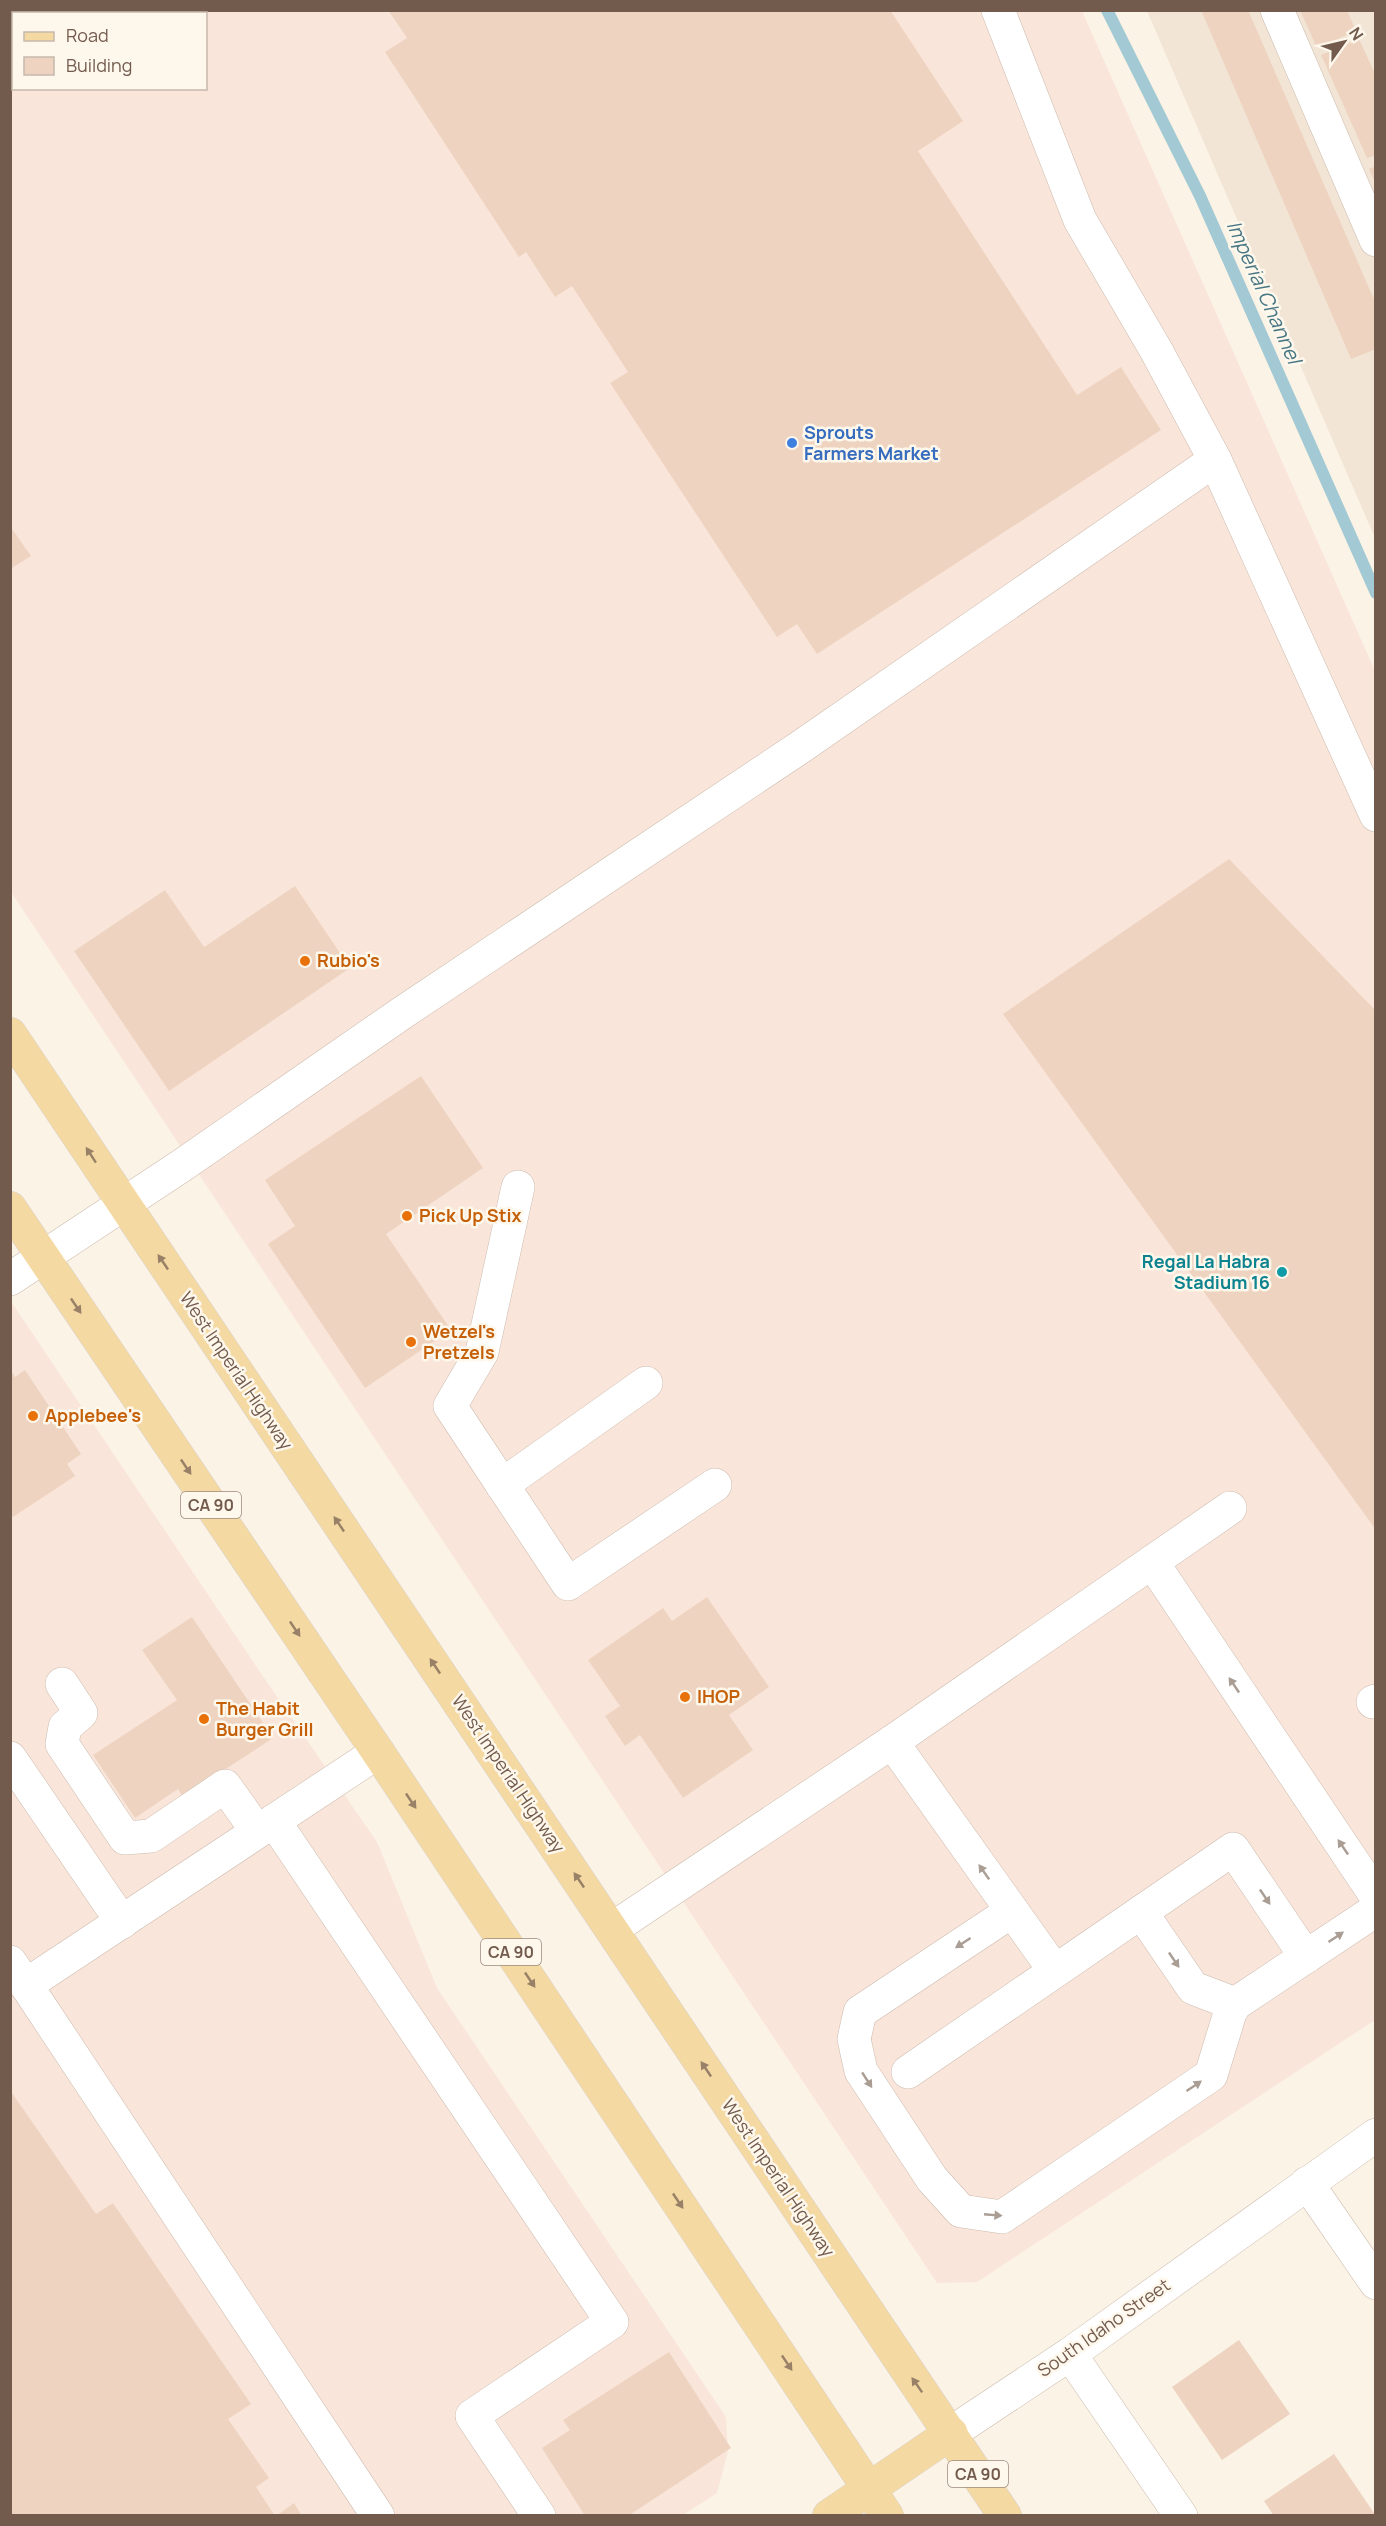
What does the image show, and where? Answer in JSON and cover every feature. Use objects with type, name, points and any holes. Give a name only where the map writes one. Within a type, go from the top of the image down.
[{"type":"main road","name":"West Imperial Highway","points":[[10,1034],[1005,2516]]},
{"type":"main road","name":"CA 90","points":[[10,1208],[378,1752],[888,2516]]},
{"type":"main road","name":"South Idaho Street","points":[[829,2516],[951,2433]]},
{"type":"street","points":[[998,10],[1080,220],[1156,350],[1215,460],[1376,815]]},
{"type":"street","points":[[1277,10],[1376,240]]},
{"type":"street","points":[[10,1279],[402,1013],[799,748],[1215,460]]},
{"type":"street","points":[[518,1187],[482,1352],[450,1406],[502,1485],[568,1584],[715,1485]]},
{"type":"street","points":[[502,1485],[646,1383]]},
{"type":"street","points":[[612,1929],[892,1742],[1230,1508]]},
{"type":"street","points":[[1152,1562],[1376,1896]]},
{"type":"street","points":[[62,1684],[81,1713],[65,1727],[62,1744],[125,1838],[151,1836],[225,1786],[266,1826],[612,2322],[472,2416],[539,2516]]},
{"type":"street","points":[[892,1742],[1055,1971]]},
{"type":"street","points":[[378,1752],[122,1922],[18,1974],[378,2516]]},
{"type":"street","points":[[10,1758],[122,1922]]},
{"type":"street","points":[[908,2072],[1233,1849],[1305,1957]]},
{"type":"street","points":[[1012,1911],[903,1981],[860,2012],[854,2039],[861,2071],[932,2179],[961,2211],[1002,2217],[1211,2075],[1235,2004],[1376,1910]]},
{"type":"street","points":[[1141,1912],[1193,1988],[1235,2004]]},
{"type":"street","name":"South Idaho Street","points":[[951,2433],[1070,2354],[1376,2136]]},
{"type":"street","points":[[1307,2183],[1376,2283]]},
{"type":"street","points":[[1070,2354],[1181,2516]]},
{"type":"shaded area","points":[[10,11],[1082,11],[1375,671],[1375,2020],[977,2282],[937,2283],[11,892]]},
{"type":"shaded area","points":[[1147,11],[1375,11],[1375,538]]},
{"type":"shaded area","points":[[10,1300],[377,1842],[437,1988],[726,2417],[728,2451],[717,2493],[683,2515],[11,2515]]},
{"type":"building","points":[[388,10],[890,10],[963,121],[918,151],[1077,395],[1121,367],[1161,430],[817,654],[797,624],[777,637],[610,383],[628,372],[572,286],[555,297],[526,252],[519,257],[385,52],[407,38]]},
{"type":"building","points":[[1201,10],[1248,10],[1376,304],[1376,349],[1351,359]]},
{"type":"building","points":[[1300,10],[1347,10],[1356,31],[1317,48]]},
{"type":"building","points":[[1359,39],[1376,76],[1376,155],[1367,158],[1321,55]]},
{"type":"building","points":[[1376,166],[1376,185],[1369,169]]},
{"type":"building","points":[[10,526],[31,556],[10,569]]},
{"type":"building","name":"Regal La Habra Stadium 16","points":[[1229,859],[1376,1011],[1376,1530],[1003,1014]]},
{"type":"building","points":[[295,886],[350,968],[169,1091],[74,951],[165,890],[204,947]]},
{"type":"building","points":[[421,1076],[483,1168],[386,1234],[451,1330],[365,1388],[268,1244],[295,1226],[265,1180]]},
{"type":"building","name":"Applebee's","points":[[10,1369],[15,1377],[25,1370],[81,1454],[67,1464],[75,1476],[13,1517],[10,1513]]},
{"type":"building","name":"IHOP","points":[[707,1597],[769,1687],[729,1715],[753,1750],[683,1798],[640,1735],[625,1746],[605,1716],[620,1706],[588,1660],[663,1608],[672,1621]]},
{"type":"building","name":"The Habit Burger Grill","points":[[192,1617],[273,1738],[183,1797],[178,1789],[135,1818],[93,1755],[177,1700],[142,1650]]},
{"type":"building","points":[[10,2090],[96,2214],[113,2203],[251,2404],[228,2419],[269,2478],[256,2487],[275,2516],[10,2516]]},
{"type":"building","points":[[1239,2340],[1290,2414],[1222,2460],[1172,2387]]},
{"type":"building","points":[[669,2352],[731,2448],[628,2516],[585,2516],[542,2448],[570,2430],[563,2420]]},
{"type":"building","points":[[1334,2454],[1376,2516],[1274,2516],[1264,2501]]},
{"type":"building","points":[[294,2503],[302,2516],[276,2516]]},
{"type":"waterway","name":"Imperial Channel","points":[[1107,10],[1200,196],[1376,593]]},
{"type":"place","name":"Sprouts Farmers Market","points":[[792,443]]},
{"type":"place","name":"Rubio's","points":[[305,961]]},
{"type":"place","name":"Pick Up Stix","points":[[407,1216]]},
{"type":"place","name":"Regal La Habra Stadium 16","points":[[1282,1272]]},
{"type":"place","name":"Wetzel's Pretzels","points":[[411,1342]]},
{"type":"place","name":"Applebee's","points":[[33,1416]]},
{"type":"place","name":"IHOP","points":[[685,1697]]},
{"type":"place","name":"The Habit Burger Grill","points":[[204,1719]]}]
